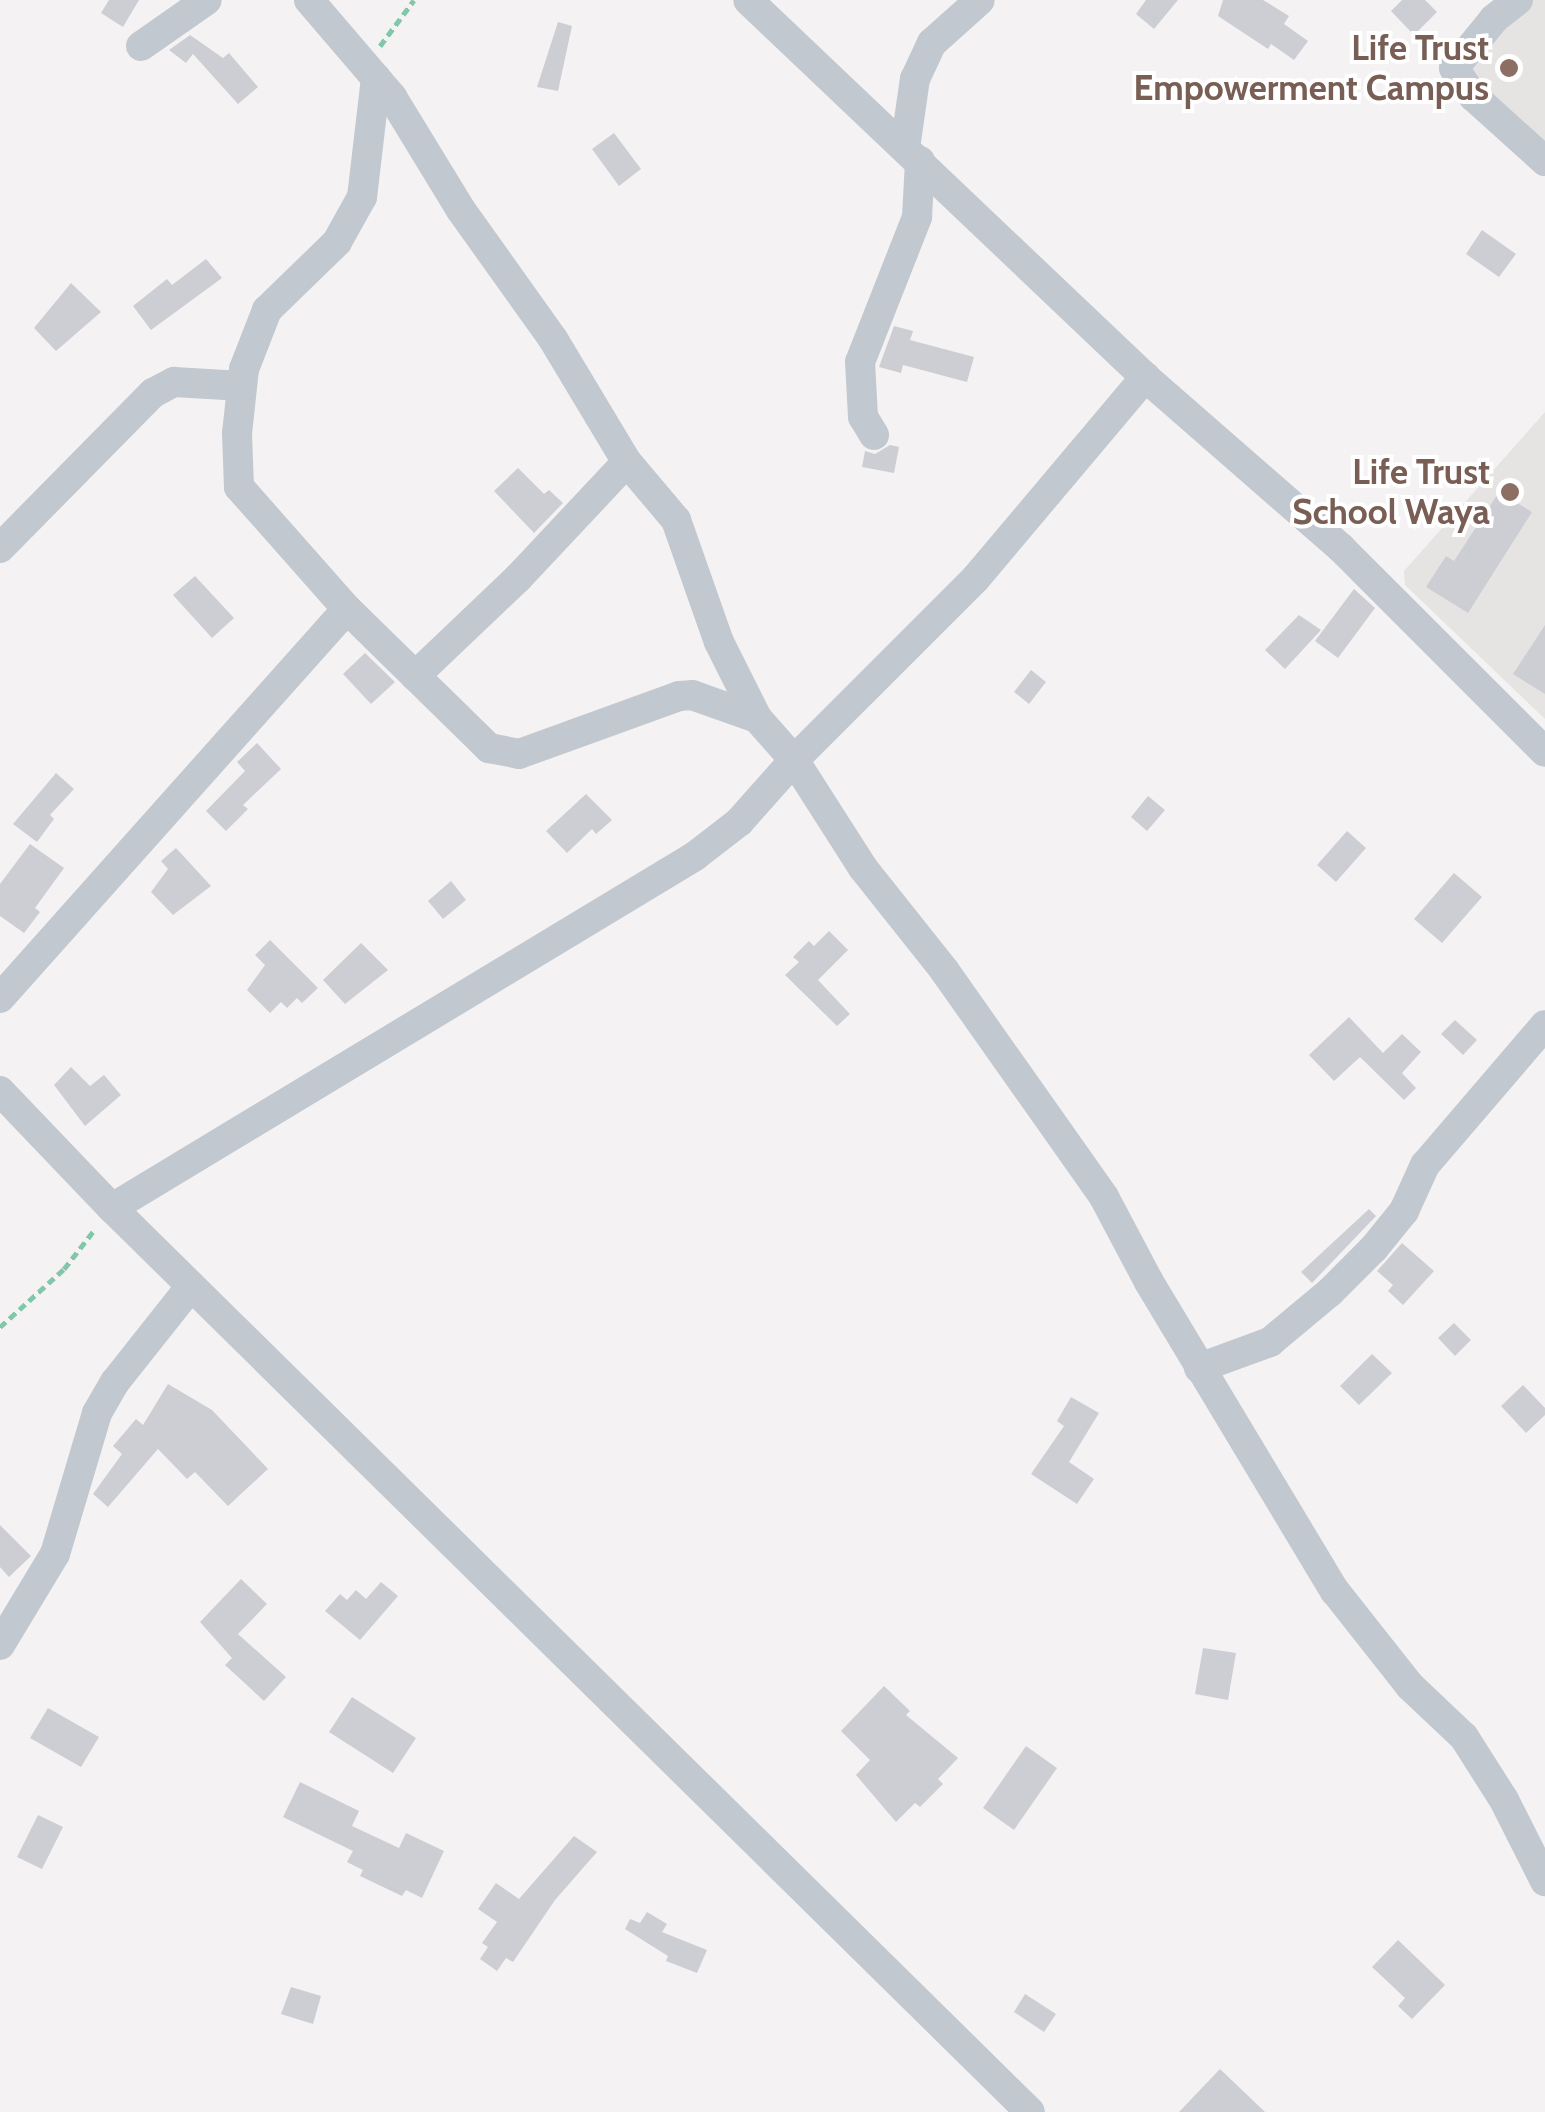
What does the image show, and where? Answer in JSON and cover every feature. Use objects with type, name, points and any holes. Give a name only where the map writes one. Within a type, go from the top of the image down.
[{"type":"street","points":[[141,46],[207,0]]},
{"type":"street","points":[[309,0],[370,72],[553,339],[627,462],[676,520],[718,642],[757,718],[794,760],[862,868],[944,970],[1104,1196],[1199,1368],[1368,1638],[1456,1728],[1482,1763],[1545,1881]]},
{"type":"street","points":[[748,0],[1145,377],[1341,548],[1545,752]]},
{"type":"street","points":[[874,435],[862,417],[860,362],[918,217],[912,154],[914,79],[932,43],[980,0]]},
{"type":"street","points":[[1518,0],[1494,19],[1454,68],[1474,96],[1545,161]]},
{"type":"street","points":[[370,72],[362,197],[337,242],[268,310],[242,386],[237,433],[239,488],[347,608],[490,748],[519,754],[679,696],[692,696],[757,718]]},
{"type":"street","points":[[112,1208],[696,856],[739,822],[794,760],[976,578],[1145,377]]},
{"type":"street","points":[[0,548],[154,393],[174,382],[242,386]]},
{"type":"street","points":[[415,676],[518,578],[627,462]]},
{"type":"street","points":[[0,998],[347,608]]},
{"type":"street","points":[[1199,1368],[1270,1342],[1330,1292],[1404,1211],[1425,1165],[1545,1026]]},
{"type":"street","points":[[0,1091],[112,1208],[1030,2112]]},
{"type":"street","points":[[0,1645],[55,1554],[97,1412],[115,1382],[192,1286]]},
{"type":"path","points":[[370,72],[414,0]]},
{"type":"path","points":[[0,1326],[64,1268],[112,1208]]},
{"type":"shaded area","name":"Life Trust Empowerment Campus","points":[[1528,0],[1545,0],[1545,148],[1472,79],[1473,58]]},
{"type":"shaded area","name":"Life Trust School Waya","points":[[1545,412],[1545,719],[1405,585],[1404,571]]},
{"type":"building","points":[[109,0],[139,0],[123,27],[101,13]]},
{"type":"building","points":[[1146,0],[1178,0],[1154,29],[1136,14]]},
{"type":"building","points":[[1223,0],[1263,0],[1289,16],[1284,24],[1308,41],[1294,60],[1271,44],[1268,49],[1218,16]]},
{"type":"building","points":[[1402,0],[1425,0],[1437,12],[1414,35],[1391,11]]},
{"type":"building","points":[[558,22],[572,26],[558,91],[537,87]]},
{"type":"building","points":[[190,35],[223,58],[229,53],[258,87],[238,104],[193,54],[186,63],[169,50]]},
{"type":"building","points":[[614,133],[641,169],[619,186],[592,149]]},
{"type":"building","points":[[1482,230],[1516,254],[1499,277],[1466,254]]},
{"type":"building","points":[[206,259],[222,278],[151,330],[133,306],[167,279],[172,285]]},
{"type":"building","points":[[71,283],[101,312],[56,351],[34,328]]},
{"type":"building","points":[[894,326],[913,331],[910,340],[974,357],[967,382],[903,365],[901,373],[879,367]]},
{"type":"building","points":[[890,445],[899,447],[894,473],[862,467],[865,451],[875,454]]},
{"type":"building","points":[[518,468],[544,494],[549,490],[563,503],[534,533],[494,491]]},
{"type":"building","points":[[1499,492],[1532,512],[1468,613],[1426,587],[1446,556],[1454,561]]},
{"type":"building","points":[[195,576],[234,618],[212,638],[173,595]]},
{"type":"building","points":[[1354,589],[1375,608],[1338,658],[1315,641]]},
{"type":"building","points":[[1299,615],[1321,630],[1285,669],[1265,650]]},
{"type":"building","points":[[1545,625],[1545,694],[1513,674]]},
{"type":"building","points":[[365,653],[395,682],[371,704],[343,674]]},
{"type":"building","points":[[1031,670],[1046,682],[1029,704],[1014,692]]},
{"type":"building","points":[[257,743],[281,769],[243,805],[248,809],[226,831],[206,811],[245,771],[237,762]]},
{"type":"building","points":[[56,773],[74,789],[50,815],[54,819],[37,842],[13,824]]},
{"type":"building","points":[[586,794],[612,820],[596,834],[592,829],[567,853],[546,831]]},
{"type":"building","points":[[1148,796],[1165,810],[1147,831],[1131,817]]},
{"type":"building","points":[[1347,831],[1366,848],[1336,882],[1317,865]]},
{"type":"building","points":[[30,844],[64,868],[35,908],[40,912],[24,933],[0,916],[0,884]]},
{"type":"building","points":[[176,848],[211,886],[173,915],[151,892],[168,869],[161,861]]},
{"type":"building","points":[[1454,873],[1482,897],[1442,943],[1414,919]]},
{"type":"building","points":[[451,881],[466,900],[443,919],[428,901]]},
{"type":"building","points":[[829,931],[848,950],[818,980],[850,1014],[837,1026],[785,975],[799,962],[793,957],[809,941],[814,946]]},
{"type":"building","points":[[270,940],[318,988],[302,1003],[297,998],[287,1008],[281,1002],[270,1013],[247,990],[265,965],[255,955]]},
{"type":"building","points":[[361,943],[388,970],[345,1004],[323,980]]},
{"type":"building","points":[[1349,1017],[1383,1053],[1402,1034],[1421,1052],[1402,1073],[1416,1088],[1404,1100],[1360,1057],[1334,1081],[1309,1055]]},
{"type":"building","points":[[1455,1020],[1477,1040],[1463,1055],[1441,1034]]},
{"type":"building","points":[[71,1067],[90,1086],[104,1075],[121,1095],[85,1126],[54,1085]]},
{"type":"building","points":[[1369,1209],[1376,1216],[1312,1283],[1301,1272]]},
{"type":"building","points":[[1402,1243],[1434,1271],[1403,1305],[1388,1291],[1393,1285],[1377,1271]]},
{"type":"building","points":[[1454,1323],[1471,1340],[1455,1356],[1438,1338]]},
{"type":"building","points":[[1372,1354],[1392,1373],[1359,1405],[1340,1386]]},
{"type":"building","points":[[168,1384],[212,1410],[268,1469],[228,1506],[195,1472],[187,1479],[158,1449],[108,1507],[93,1494],[122,1454],[113,1446],[136,1419],[143,1425]]},
{"type":"building","points":[[1523,1385],[1545,1408],[1545,1415],[1526,1433],[1501,1406]]},
{"type":"building","points":[[1071,1397],[1099,1413],[1069,1462],[1094,1479],[1077,1504],[1031,1474],[1064,1426],[1057,1421]]},
{"type":"building","points":[[0,1525],[31,1556],[9,1577],[0,1567]]},
{"type":"building","points":[[241,1579],[267,1604],[238,1634],[286,1677],[264,1701],[225,1665],[232,1658],[200,1622]]},
{"type":"building","points":[[381,1582],[398,1596],[360,1640],[325,1611],[340,1594],[347,1600],[356,1590],[366,1599]]},
{"type":"building","points":[[1203,1648],[1236,1653],[1228,1700],[1195,1694]]},
{"type":"building","points":[[884,1686],[910,1711],[906,1715],[958,1758],[938,1779],[943,1784],[920,1807],[915,1803],[896,1822],[856,1775],[870,1760],[841,1731]]},
{"type":"building","points":[[352,1697],[416,1738],[393,1773],[329,1732]]},
{"type":"building","points":[[48,1708],[99,1737],[81,1767],[30,1738]]},
{"type":"building","points":[[1026,1746],[1057,1768],[1014,1830],[983,1808]]},
{"type":"building","points":[[300,1782],[359,1811],[352,1826],[399,1848],[406,1833],[444,1851],[422,1898],[406,1890],[402,1896],[360,1876],[363,1870],[347,1862],[353,1851],[283,1817]]},
{"type":"building","points":[[38,1815],[63,1827],[42,1869],[17,1857]]},
{"type":"building","points":[[574,1836],[597,1852],[555,1900],[513,1962],[506,1958],[497,1971],[480,1959],[488,1947],[482,1943],[497,1922],[478,1909],[496,1883],[519,1899]]},
{"type":"building","points":[[647,1912],[667,1924],[662,1932],[707,1950],[697,1973],[666,1961],[668,1956],[625,1929],[630,1919],[640,1923]]},
{"type":"building","points":[[1398,1940],[1445,1985],[1412,2019],[1398,2006],[1405,1998],[1372,1967]]},
{"type":"building","points":[[291,1987],[321,1996],[313,2024],[281,2014]]},
{"type":"building","points":[[1025,1994],[1056,2014],[1044,2032],[1014,2012]]},
{"type":"building","points":[[1220,2069],[1265,2112],[1179,2112]]},
{"type":"place","name":"Life Trust Empowerment Campus","points":[[1509,68]]},
{"type":"place","name":"Life Trust School Waya","points":[[1510,492]]}]
